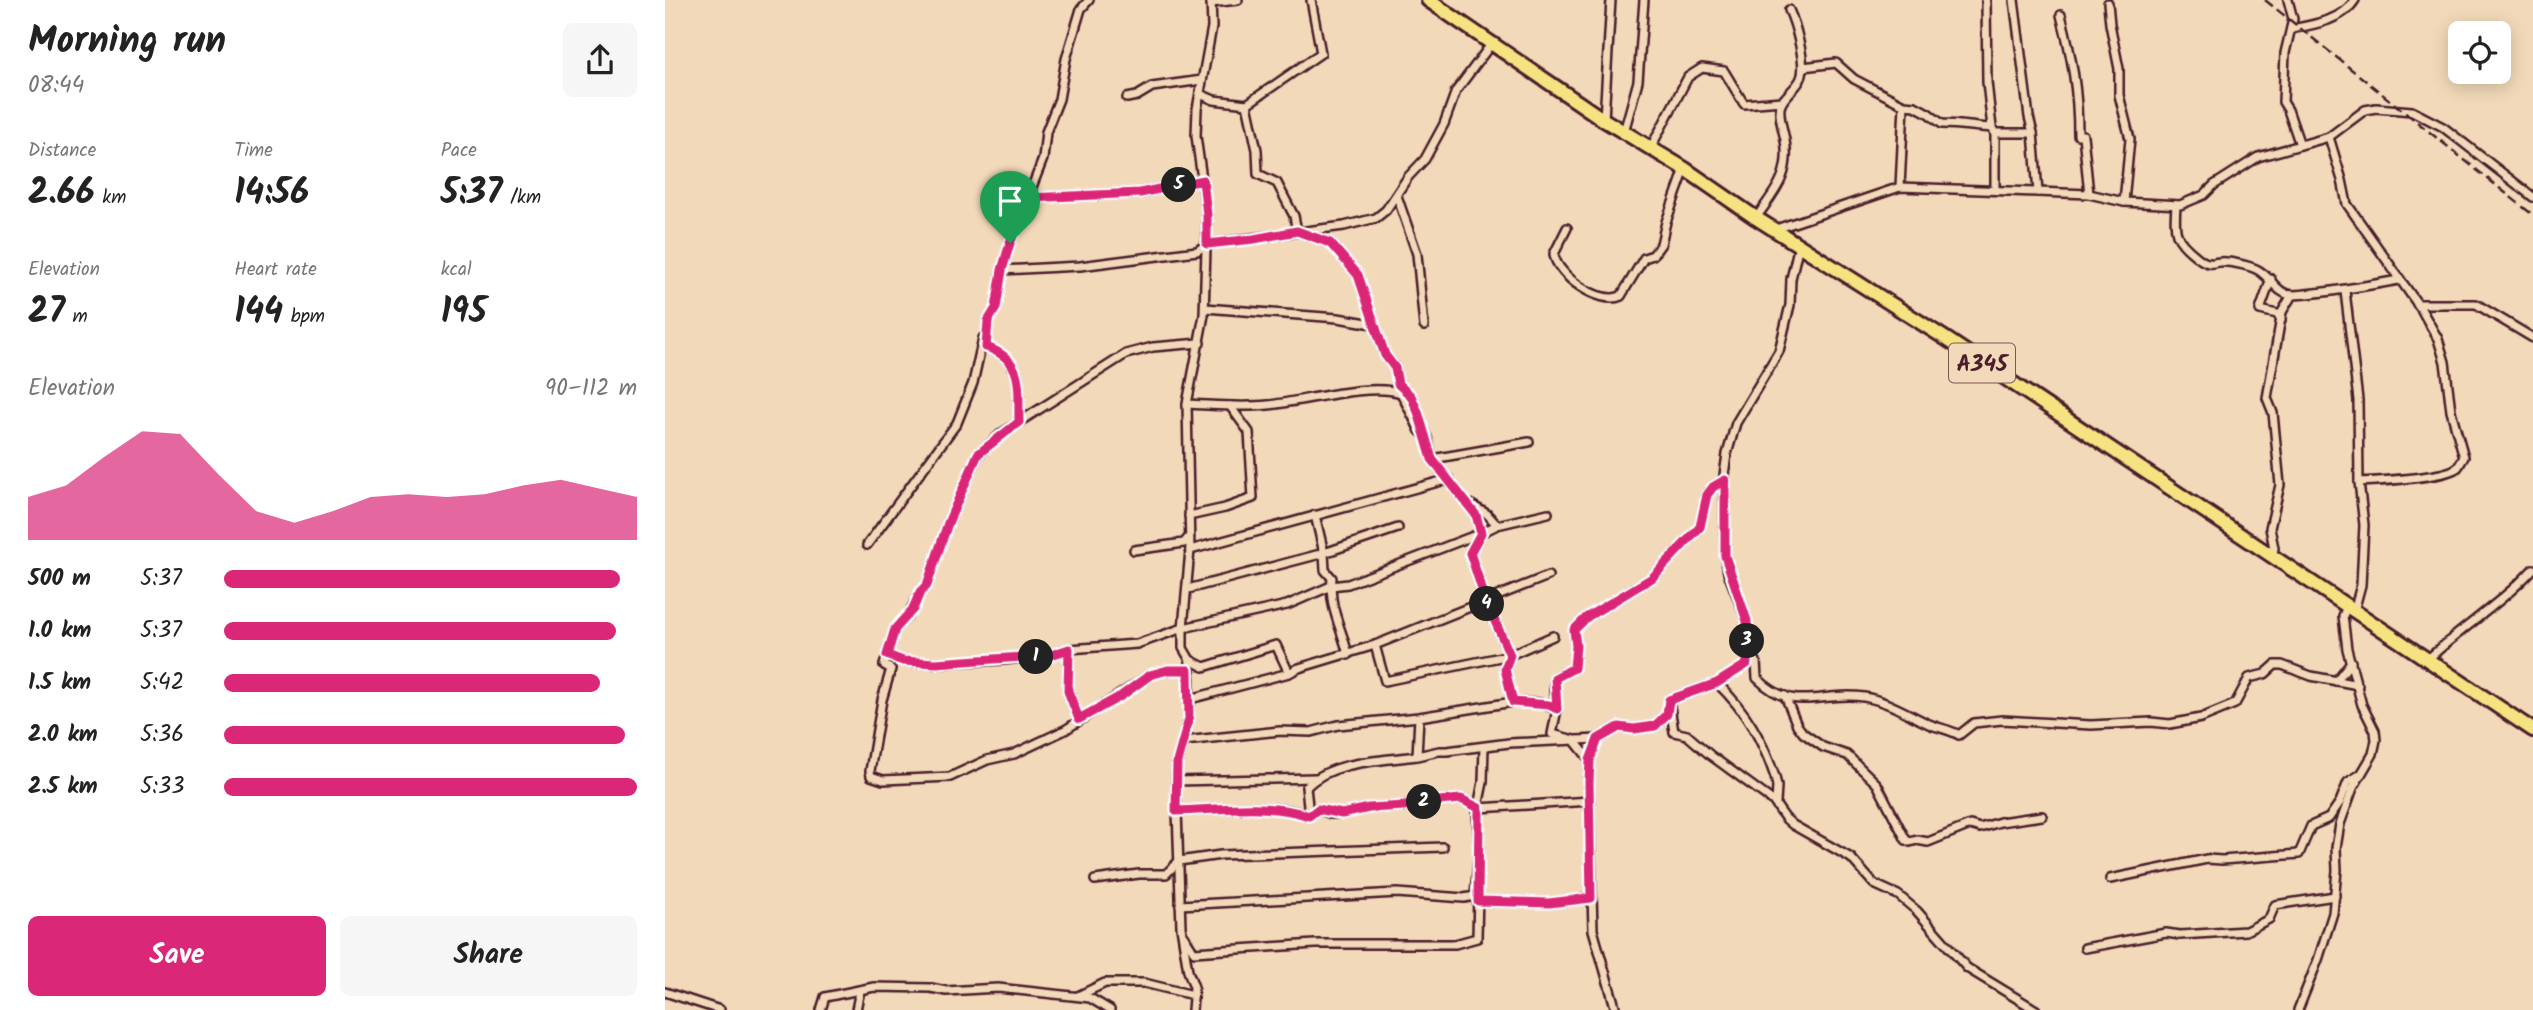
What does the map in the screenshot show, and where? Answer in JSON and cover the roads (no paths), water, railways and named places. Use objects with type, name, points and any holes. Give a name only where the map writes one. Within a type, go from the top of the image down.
[{"type":"highway","name":"A345","points":[[1428,0],[1623,133],[1685,169],[1756,218],[1948,340],[2533,730]]},
{"type":"street","points":[[867,545],[957,423],[973,383],[988,321],[996,308],[1002,270],[1010,243],[1043,159],[1046,132],[1059,99],[1066,59],[1081,9],[1089,0]]},
{"type":"street","points":[[1192,1010],[1194,987],[1188,971],[1182,933],[1175,781],[1177,762],[1189,719],[1189,660],[1183,648],[1182,628],[1190,550],[1187,404],[1205,308],[1207,215],[1196,136],[1199,94],[1210,46],[1211,2],[1238,0]]},
{"type":"street","points":[[1199,94],[1214,100],[1247,104],[1321,53],[1311,0]]},
{"type":"street","points":[[1604,120],[1611,0]]},
{"type":"street","points":[[1623,133],[1638,81],[1644,0]]},
{"type":"street","points":[[1986,0],[1987,82],[1994,131],[1996,190]]},
{"type":"street","points":[[2014,0],[2033,133],[2038,192]]},
{"type":"street","points":[[2288,0],[2293,19],[2285,52],[2283,102],[2300,145]]},
{"type":"street","points":[[2291,29],[2329,20],[2353,5],[2355,0]]},
{"type":"street","points":[[2108,4],[2119,69],[2119,95],[2130,139],[2124,202]]},
{"type":"street","points":[[1756,218],[1784,174],[1787,151],[1780,119],[1781,101],[1801,78],[1803,67],[1797,27],[1789,10]]},
{"type":"street","points":[[2061,15],[2078,91],[2078,135],[2083,135],[2089,194]]},
{"type":"street","points":[[1002,270],[1080,266],[1197,251],[1207,244],[1366,222],[1386,210],[1430,151],[1456,92],[1492,43]]},
{"type":"street","points":[[1803,67],[1836,63],[1854,79],[1904,106],[1915,106],[1942,124],[2033,133]]},
{"type":"street","points":[[1650,149],[1688,77],[1702,68],[1724,71],[1744,104],[1781,101]]},
{"type":"street","points":[[1127,98],[1152,87],[1202,80]]},
{"type":"street","points":[[1247,104],[1257,149],[1258,174],[1277,183],[1294,216],[1297,231]]},
{"type":"street","points":[[1901,187],[1904,106]]},
{"type":"street","points":[[1776,229],[1901,187],[2089,194],[2124,202],[2176,205],[2204,195],[2214,185],[2258,157],[2329,137],[2365,110],[2376,108],[2412,111],[2443,127],[2533,197]]},
{"type":"street","points":[[2329,137],[2343,180],[2347,204],[2417,304],[2438,339],[2445,362],[2451,411],[2464,457],[2457,468],[2448,471],[2427,476],[2359,482]]},
{"type":"street","points":[[1567,228],[1554,254],[1557,267],[1591,294],[1615,299],[1625,292],[1644,258],[1653,255],[1661,244],[1685,169]]},
{"type":"street","points":[[1028,198],[1140,193],[1203,180]]},
{"type":"street","points":[[1397,196],[1417,254],[1424,326]]},
{"type":"street","points":[[2176,205],[2175,224],[2181,245],[2203,261],[2212,264],[2228,262],[2258,269],[2283,293],[2292,295],[2345,290],[2399,280]]},
{"type":"street","points":[[1297,231],[1330,243],[1358,275],[1385,355],[1395,368],[1398,384],[1411,396],[1427,437],[1432,459],[1476,515],[1481,533],[1470,553],[1486,601],[1510,655],[1505,669],[1513,702]]},
{"type":"street","points":[[1669,700],[1717,683],[1747,664],[1747,621],[1725,556],[1727,454],[1736,423],[1779,351],[1790,305],[1791,279],[1799,244]]},
{"type":"street","points":[[2271,279],[2260,310],[2277,314],[2281,320]]},
{"type":"street","points":[[2298,1010],[2333,913],[2336,848],[2340,824],[2353,788],[2373,754],[2376,740],[2375,731],[2362,705],[2343,615],[2351,609],[2361,585],[2364,525],[2359,482],[2358,400],[2345,290]]},
{"type":"street","points":[[2272,558],[2274,548],[2270,528],[2280,485],[2273,413],[2267,398],[2282,312],[2292,295]]},
{"type":"street","points":[[2417,304],[2476,304],[2533,338]]},
{"type":"street","points":[[1205,308],[1338,318],[1373,324]]},
{"type":"street","points":[[988,321],[986,347],[1002,352],[1011,361],[1018,382],[1019,422]]},
{"type":"street","points":[[1188,670],[1168,670],[1150,675],[1065,730],[1014,754],[987,760],[950,777],[883,780],[871,776],[882,700],[891,669],[884,665],[895,629],[913,609],[920,592],[927,585],[948,523],[978,454],[1019,422],[1126,354],[1153,347],[1199,343]]},
{"type":"street","points":[[1187,404],[1266,405],[1398,384]]},
{"type":"street","points":[[1315,397],[1368,390],[1401,393],[1420,431],[1427,437]]},
{"type":"street","points":[[1189,516],[1253,498],[1249,432],[1230,406]]},
{"type":"street","points":[[1432,459],[1529,442]]},
{"type":"street","points":[[1190,550],[1449,479]]},
{"type":"street","points":[[1590,760],[1574,740],[1552,734],[1557,709],[1555,678],[1574,668],[1574,630],[1587,617],[1652,578],[1700,527],[1707,495],[1713,487],[1725,480]]},
{"type":"street","points":[[1462,499],[1487,514],[1497,525]]},
{"type":"street","points":[[887,655],[903,661],[936,663],[1051,655],[1069,649],[1137,644],[1182,628],[1287,606],[1331,586],[1348,584],[1497,525],[1548,513]]},
{"type":"street","points":[[1315,515],[1325,570],[1332,578],[1332,609],[1343,634],[1348,655]]},
{"type":"street","points":[[1188,589],[1324,553],[1398,528]]},
{"type":"street","points":[[1134,550],[1184,543],[1189,536]]},
{"type":"street","points":[[2427,660],[2533,569]]},
{"type":"street","points":[[1189,699],[1348,655],[1548,576]]},
{"type":"street","points":[[1375,645],[1385,681],[1510,655],[1553,636]]},
{"type":"street","points":[[1189,660],[1203,667],[1276,645],[1289,673]]},
{"type":"street","points":[[1069,649],[1068,691],[1079,719]]},
{"type":"street","points":[[1747,654],[1756,661],[1756,678],[1785,696],[1804,701],[1861,697],[1885,703],[1959,735],[1974,723],[2003,720],[2091,725],[2151,722],[2170,724],[2201,718],[2235,705],[2249,678],[2265,674],[2275,665],[2311,676],[2358,685]]},
{"type":"street","points":[[2336,681],[2351,662]]},
{"type":"street","points":[[1717,683],[1751,721],[1775,777],[1776,804]]},
{"type":"street","points":[[1785,696],[1803,733],[1823,747],[1847,755],[1877,784],[1906,840],[1910,842],[1928,842],[1970,825],[1980,828],[2042,816]]},
{"type":"street","points":[[1175,781],[1315,778],[1351,765],[1439,751],[1509,743],[1598,739],[1619,727],[1634,729],[1655,726],[1667,714],[1669,700]]},
{"type":"street","points":[[1669,700],[1674,732],[1687,735],[1776,804],[1793,825],[1850,858],[1874,884],[1906,900],[1968,968],[2036,1010]]},
{"type":"street","points":[[1184,741],[1280,731],[1311,732],[1338,725],[1419,717],[1513,702],[1549,705],[1557,709]]},
{"type":"street","points":[[1417,756],[1419,717]]},
{"type":"street","points":[[1598,739],[1590,760],[1593,930],[1616,1010]]},
{"type":"street","points":[[1182,933],[1194,952],[1315,944],[1454,944],[1477,938],[1479,808],[1484,747]]},
{"type":"street","points":[[2110,878],[2207,859],[2299,854],[2311,827],[2329,818],[2340,802],[2348,782],[2362,773]]},
{"type":"street","points":[[1309,816],[1306,787],[1315,778]]},
{"type":"street","points":[[1309,816],[1318,809],[1342,814],[1369,808],[1461,799],[1479,808],[1590,801]]},
{"type":"street","points":[[1176,811],[1290,809],[1309,816]]},
{"type":"street","points":[[1095,880],[1139,874],[1166,874],[1179,861],[1221,855],[1443,847]]},
{"type":"street","points":[[1180,905],[1397,892],[1464,898],[1475,896],[1478,853]]},
{"type":"street","points":[[2085,948],[2166,933],[2180,935],[2246,931],[2269,919],[2275,905],[2335,896]]},
{"type":"street","points":[[1449,900],[1549,903],[1591,898]]},
{"type":"street","points":[[1077,996],[1105,983],[1144,983],[1193,996]]},
{"type":"street","points":[[821,1010],[825,997],[874,987],[931,988],[946,991],[998,988],[1090,998],[1110,1010]]},
{"type":"street","points":[[856,1010],[860,990]]},
{"type":"street","points":[[665,992],[720,1010]]},
{"type":"railway","points":[[2265,0],[2533,215]]}]
